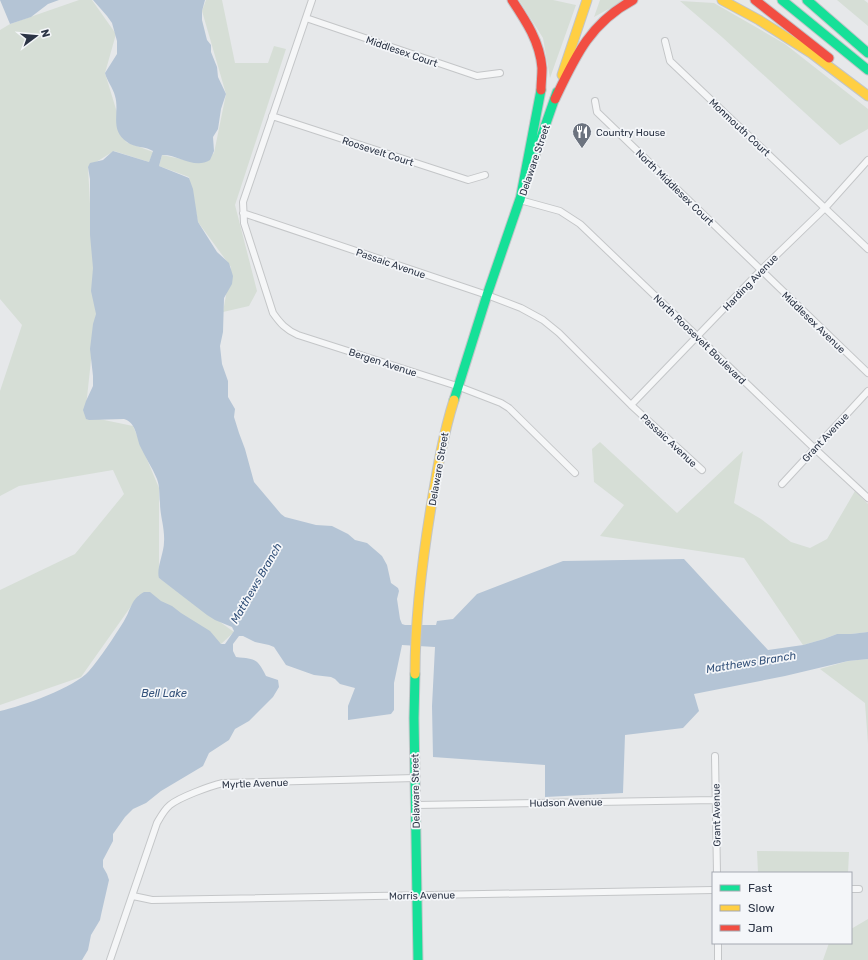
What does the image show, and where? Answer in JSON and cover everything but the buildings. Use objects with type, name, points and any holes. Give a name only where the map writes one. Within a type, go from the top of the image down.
[{"type":"main road","points":[[512,0],[529,26],[537,43],[542,68],[541,93],[520,200]]},
{"type":"main road","name":"Delaware Street","points":[[418,960],[415,778],[415,651],[421,579],[438,463],[446,422],[487,295],[587,0]]},
{"type":"main road","points":[[555,98],[572,62],[585,40],[615,9],[633,0]]},
{"type":"main road","points":[[722,0],[759,20],[811,53],[868,96]]},
{"type":"main road","points":[[756,0],[852,75],[868,91]]},
{"type":"main road","points":[[782,0],[868,70]]},
{"type":"main road","points":[[807,0],[868,53]]},
{"type":"street","points":[[243,213],[242,202],[312,0]]},
{"type":"street","name":"Middlesex Court","points":[[306,18],[477,76],[500,73]]},
{"type":"street","name":"Monmouth Court","points":[[665,41],[670,61],[868,249]]},
{"type":"street","name":"North Middlesex Court","points":[[595,101],[597,112],[761,270]]},
{"type":"street","name":"Roosevelt Court","points":[[272,116],[468,180],[485,175]]},
{"type":"street","name":"Harding Avenue","points":[[631,405],[761,270],[825,208],[868,160]]},
{"type":"street","name":"North Roosevelt Boulevard","points":[[520,200],[560,211],[580,224],[868,498]]},
{"type":"street","name":"Passaic Avenue","points":[[243,213],[487,295],[521,308],[543,320],[559,333],[631,405],[702,470]]},
{"type":"street","name":"Bergen Avenue","points":[[243,213],[244,223],[273,313],[280,323],[288,330],[458,386],[501,403],[509,408],[575,473]]},
{"type":"street","name":"Middlesex Avenue","points":[[761,270],[868,373]]},
{"type":"street","name":"Grant Avenue","points":[[782,484],[868,391]]},
{"type":"street","name":"Grant Avenue","points":[[715,756],[717,872]]},
{"type":"street","name":"Myrtle Avenue","points":[[110,960],[157,823],[171,804],[208,787],[223,783],[415,778]]},
{"type":"street","name":"Hudson Avenue","points":[[416,805],[716,800]]},
{"type":"street","points":[[852,889],[859,889]]},
{"type":"street","name":"Morris Avenue","points":[[133,896],[152,900],[417,894],[712,890]]},
{"type":"street","points":[[718,944],[718,960]]},
{"type":"shaded area","points":[[79,0],[92,0],[116,34],[105,73],[126,142],[153,152],[149,162],[114,151],[88,167],[96,314],[85,416],[133,426],[159,488],[159,578],[234,632],[221,644],[139,595],[81,677],[0,705],[0,590],[75,554],[124,494],[113,470],[19,486],[0,496],[0,391],[22,325],[0,299],[0,30],[10,24]]},
{"type":"shaded area","points":[[206,0],[222,0],[235,63],[268,63],[274,46],[286,49],[235,205],[257,291],[249,306],[223,312],[231,267],[198,222],[189,177],[159,166],[162,155],[201,163],[214,153],[226,94],[202,11]]},
{"type":"shaded area","points":[[519,0],[553,0],[576,5],[550,78],[543,38]]},
{"type":"shaded area","points":[[600,0],[625,0],[594,17]]},
{"type":"shaded area","points":[[837,0],[864,0],[868,3],[868,26]]},
{"type":"shaded area","points":[[680,1],[714,3],[785,44],[868,109],[868,129],[840,145],[722,37]]},
{"type":"shaded area","points":[[600,442],[677,513],[743,451],[734,503],[761,519],[791,542],[810,548],[827,539],[855,491],[868,504],[868,632],[837,634],[803,645],[744,558],[600,536],[624,505],[594,482],[592,449]]},
{"type":"shaded area","points":[[868,659],[868,744],[865,703],[820,669],[848,661]]},
{"type":"shaded area","points":[[757,851],[849,852],[848,872],[758,872]]},
{"type":"shaded area","points":[[868,919],[868,960],[823,960],[829,944],[852,944],[852,928]]},
{"type":"water","points":[[0,0],[59,0],[48,4],[31,17],[10,24]]},
{"type":"water","name":"Bell Lake","points":[[93,0],[205,0],[202,11],[202,20],[207,40],[211,45],[211,52],[217,67],[218,77],[226,94],[221,109],[218,129],[213,137],[214,151],[210,160],[204,163],[192,163],[168,155],[162,155],[159,166],[189,178],[193,189],[198,222],[217,252],[229,263],[233,276],[232,284],[224,298],[223,332],[220,346],[222,364],[228,381],[228,397],[235,409],[234,417],[254,482],[285,517],[316,525],[332,526],[348,534],[355,540],[367,543],[382,556],[387,565],[391,583],[398,588],[399,591],[397,599],[402,624],[436,625],[437,621],[453,619],[477,594],[563,561],[684,559],[768,650],[803,645],[837,634],[868,632],[868,659],[848,661],[785,676],[694,694],[699,711],[683,728],[625,735],[623,793],[545,797],[545,765],[433,757],[432,706],[435,647],[402,645],[394,683],[394,710],[391,714],[348,720],[348,706],[355,688],[340,684],[331,677],[314,675],[286,665],[274,647],[239,636],[233,644],[233,651],[236,657],[255,660],[266,676],[278,680],[279,687],[273,697],[249,721],[235,729],[229,740],[209,753],[203,766],[161,791],[146,803],[133,809],[125,817],[113,834],[113,841],[103,860],[103,867],[109,880],[100,920],[91,935],[88,950],[82,960],[0,960],[0,711],[47,696],[72,684],[82,677],[89,671],[107,647],[124,621],[136,598],[144,592],[150,592],[161,601],[172,606],[210,631],[221,644],[225,644],[234,631],[232,627],[207,615],[159,578],[158,574],[164,546],[164,537],[160,508],[159,485],[140,446],[131,423],[124,419],[89,420],[86,419],[83,410],[93,386],[90,349],[93,324],[96,314],[91,291],[93,268],[90,235],[90,179],[88,167],[90,163],[103,160],[113,151],[149,162],[153,151],[130,144],[118,132],[115,96],[105,73],[117,54],[117,41],[112,23]]},
{"type":"traffic: fast","points":[[782,0],[868,70]]},
{"type":"traffic: fast","points":[[807,0],[868,53]]},
{"type":"traffic: fast","points":[[520,200],[541,90]]},
{"type":"traffic: fast","points":[[529,172],[557,92]]},
{"type":"traffic: fast","points":[[454,400],[487,295],[522,193]]},
{"type":"traffic: fast","points":[[415,674],[414,718],[418,960]]},
{"type":"traffic: slow","points":[[562,75],[587,0]]},
{"type":"traffic: slow","points":[[722,0],[759,20],[811,53],[868,96]]},
{"type":"traffic: slow","points":[[415,674],[418,611],[425,548],[441,453],[454,400]]},
{"type":"traffic: jam","points":[[512,0],[532,32],[541,58],[541,90]]},
{"type":"traffic: jam","points":[[555,99],[585,42],[605,19],[633,0]]},
{"type":"traffic: jam","points":[[755,0],[829,58]]},
{"type":"place","name":"Country House","points":[[582,149]]},
{"type":"water label","name":"Matthews Branch","points":[[256,583]]},
{"type":"water label","name":"Matthews Branch","points":[[751,662]]}]
